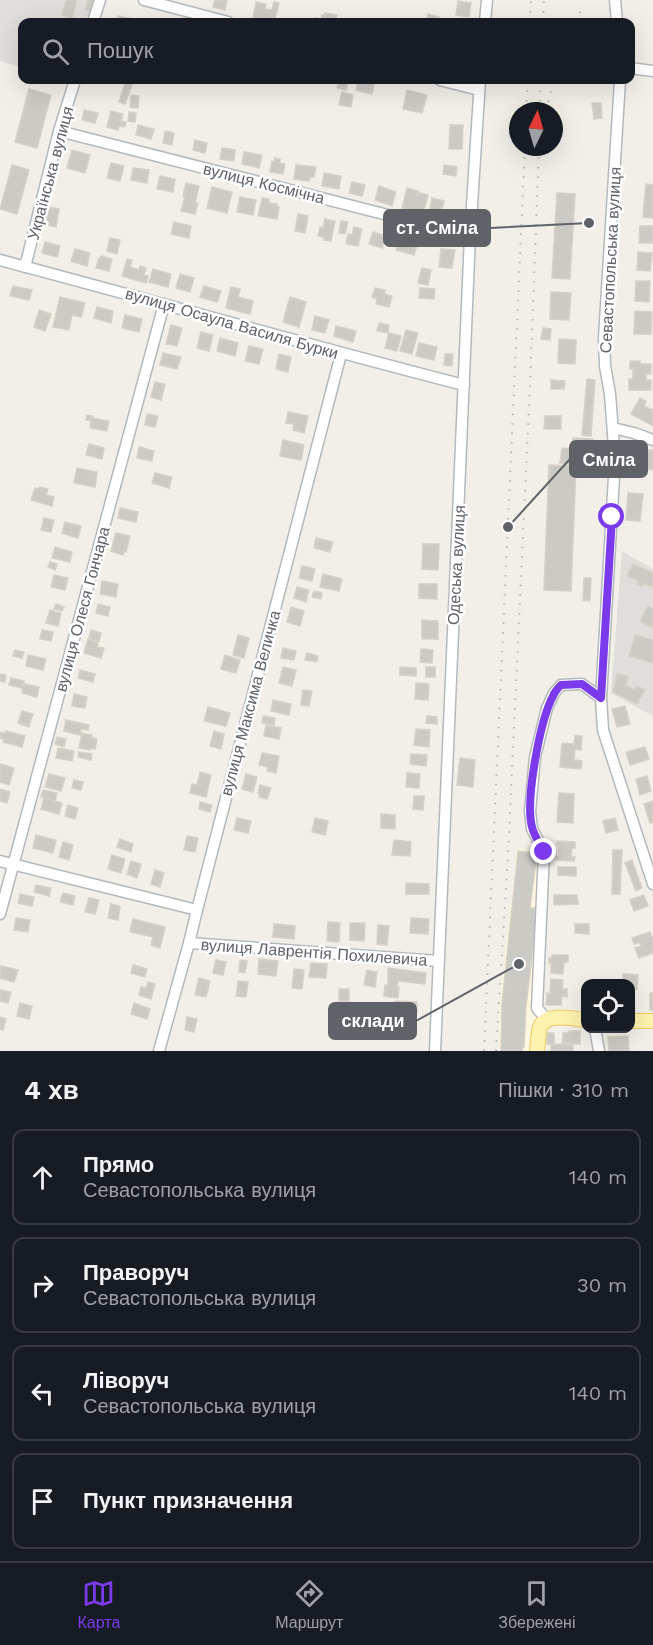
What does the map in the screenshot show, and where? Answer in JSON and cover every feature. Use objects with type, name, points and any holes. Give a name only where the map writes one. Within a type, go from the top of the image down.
[{"type":"main road","points":[[537,1051],[541,1026],[546,1019],[581,1020]]},
{"type":"main road","points":[[635,1021],[653,1021]]},
{"type":"street","points":[[94,18],[100,0]]},
{"type":"street","points":[[144,0],[213,18]]},
{"type":"street","points":[[485,18],[487,0]]},
{"type":"street","points":[[615,0],[617,18]]},
{"type":"street","points":[[635,69],[653,71]]},
{"type":"street","name":"Українська вулиця","points":[[25,267],[59,131],[74,84]]},
{"type":"street","name":"Севастопольська вулиця","points":[[620,84],[604,338],[615,460],[601,698],[603,730],[653,884]]},
{"type":"street","name":"Одеська вулиця","points":[[435,1051],[470,236],[479,85]]},
{"type":"street","name":"вулиця Космічна","points":[[59,131],[470,236]]},
{"type":"street","name":"вулиця Осаула Василя Бурки","points":[[0,260],[341,354],[464,385]]},
{"type":"street","name":"вулиця Олеся Гончара","points":[[0,914],[164,304]]},
{"type":"street","name":"вулиця Максима Величка","points":[[159,1051],[341,354]]},
{"type":"street","points":[[613,428],[653,440]]},
{"type":"street","points":[[546,1019],[537,1008],[544,852],[532,829],[530,811],[535,757],[547,708],[554,693],[561,685],[582,684],[601,698]]},
{"type":"street","points":[[0,861],[196,910]]},
{"type":"street","name":"вулиця Лаврентія Похилевича","points":[[189,943],[438,961]]},
{"type":"street","points":[[596,1033],[599,1051]]},
{"type":"shaded area","points":[[0,0],[95,0],[89,18],[18,18],[18,67],[0,61]]},
{"type":"shaded area","points":[[622,551],[653,569],[653,716],[611,693]]},
{"type":"shaded area","points":[[517,849],[543,852],[536,1051],[499,1051],[500,1003]]},
{"type":"building","points":[[66,0],[77,0],[72,18],[62,15]]},
{"type":"building","points":[[88,0],[95,0],[91,12],[85,10]]},
{"type":"building","points":[[215,0],[227,0],[225,10],[213,7]]},
{"type":"building","points":[[458,1],[471,3],[469,17],[456,15]]},
{"type":"building","points":[[256,2],[266,4],[265,9],[272,10],[274,2],[279,3],[275,18],[253,18]]},
{"type":"building","points":[[325,13],[337,15],[336,18],[321,18],[322,15]]},
{"type":"building","points":[[428,14],[439,17],[439,18],[427,18]]},
{"type":"building","points":[[125,84],[132,84],[125,104],[119,102]]},
{"type":"building","points":[[338,84],[348,84],[346,90],[337,88]]},
{"type":"building","points":[[358,84],[374,84],[372,94],[356,90]]},
{"type":"building","points":[[29,89],[51,95],[37,148],[15,142]]},
{"type":"building","points":[[407,90],[427,95],[422,113],[403,109]]},
{"type":"building","points":[[342,92],[353,95],[351,107],[339,105]]},
{"type":"building","points":[[131,95],[139,96],[138,108],[130,107]]},
{"type":"building","points":[[592,103],[601,103],[602,118],[594,119]]},
{"type":"building","points":[[84,110],[98,113],[95,123],[82,120]]},
{"type":"building","points":[[111,111],[123,114],[121,121],[126,122],[125,127],[119,126],[118,130],[107,127]]},
{"type":"building","points":[[129,112],[136,113],[135,122],[128,121]]},
{"type":"building","points":[[138,125],[154,129],[151,139],[136,135]]},
{"type":"building","points":[[450,125],[463,125],[462,149],[449,149]]},
{"type":"building","points":[[165,131],[174,133],[172,145],[163,143]]},
{"type":"building","points":[[195,140],[207,143],[205,153],[193,150]]},
{"type":"building","points":[[222,148],[235,150],[234,161],[220,159]]},
{"type":"building","points":[[72,150],[90,155],[85,173],[67,168]]},
{"type":"building","points":[[244,152],[262,155],[259,168],[242,164]]},
{"type":"building","points":[[275,158],[280,159],[279,163],[285,164],[283,174],[270,172],[272,161],[274,162]]},
{"type":"building","points":[[111,163],[124,166],[120,181],[107,178]]},
{"type":"building","points":[[12,165],[29,170],[17,214],[0,209]]},
{"type":"building","points":[[296,165],[316,167],[314,177],[310,177],[309,181],[294,179]]},
{"type":"building","points":[[444,165],[457,167],[456,176],[443,174]]},
{"type":"building","points":[[133,168],[149,170],[147,183],[131,180]]},
{"type":"building","points":[[324,173],[341,176],[339,189],[322,186]]},
{"type":"building","points":[[160,176],[175,179],[173,192],[157,189]]},
{"type":"building","points":[[352,182],[365,185],[362,196],[349,193]]},
{"type":"building","points":[[186,183],[199,186],[195,214],[181,211]]},
{"type":"building","points":[[646,184],[653,185],[653,218],[643,217]]},
{"type":"building","points":[[379,186],[396,192],[392,206],[375,200]]},
{"type":"building","points":[[212,187],[232,192],[227,213],[207,208]]},
{"type":"building","points":[[407,188],[418,191],[416,196],[419,193],[428,195],[423,214],[402,208]]},
{"type":"building","points":[[557,193],[575,194],[570,279],[552,278]]},
{"type":"building","points":[[240,197],[256,200],[253,215],[237,212]]},
{"type":"building","points":[[262,198],[269,199],[269,203],[277,204],[279,207],[277,219],[258,216]]},
{"type":"building","points":[[432,198],[444,201],[440,216],[429,214]]},
{"type":"building","points":[[49,207],[59,209],[56,227],[45,225]]},
{"type":"building","points":[[298,214],[308,216],[305,233],[295,231]]},
{"type":"building","points":[[325,219],[335,221],[331,241],[318,236]]},
{"type":"building","points":[[341,221],[348,222],[345,234],[339,233]]},
{"type":"building","points":[[174,222],[191,226],[189,238],[171,234]]},
{"type":"building","points":[[640,226],[653,226],[652,243],[639,243]]},
{"type":"building","points":[[354,227],[362,229],[358,246],[346,244],[348,234],[352,235]]},
{"type":"building","points":[[373,232],[386,236],[382,248],[369,244]]},
{"type":"building","points":[[110,238],[120,240],[117,254],[107,251]]},
{"type":"building","points":[[399,240],[417,245],[414,255],[396,250]]},
{"type":"building","points":[[45,242],[60,246],[57,257],[42,253]]},
{"type":"building","points":[[75,249],[90,253],[87,266],[71,261]]},
{"type":"building","points":[[441,249],[455,250],[452,268],[439,267]]},
{"type":"building","points":[[638,252],[652,253],[650,271],[637,270]]},
{"type":"building","points":[[101,256],[112,259],[109,271],[96,268]]},
{"type":"building","points":[[127,259],[132,260],[130,267],[139,270],[140,266],[146,268],[144,275],[148,276],[146,283],[122,276]]},
{"type":"building","points":[[422,268],[431,270],[428,285],[418,283]]},
{"type":"building","points":[[153,269],[171,274],[168,287],[149,282]]},
{"type":"building","points":[[180,274],[194,278],[190,292],[176,288]]},
{"type":"building","points":[[636,281],[650,281],[649,302],[635,301]]},
{"type":"building","points":[[13,286],[32,290],[29,300],[10,296]]},
{"type":"building","points":[[204,286],[221,291],[217,302],[200,297]]},
{"type":"building","points":[[231,287],[240,289],[238,297],[253,301],[250,314],[226,308]]},
{"type":"building","points":[[375,288],[385,290],[384,294],[392,296],[389,307],[376,304],[377,299],[372,297]]},
{"type":"building","points":[[420,288],[435,289],[434,299],[419,298]]},
{"type":"building","points":[[551,292],[571,293],[569,320],[550,319]]},
{"type":"building","points":[[60,297],[85,303],[81,317],[72,315],[69,330],[53,327]]},
{"type":"building","points":[[290,297],[306,302],[299,327],[283,322]]},
{"type":"building","points":[[97,307],[113,311],[111,323],[94,318]]},
{"type":"building","points":[[39,310],[51,314],[45,331],[34,327]]},
{"type":"building","points":[[635,311],[652,312],[651,334],[634,334]]},
{"type":"building","points":[[125,315],[142,319],[139,332],[122,328]]},
{"type":"building","points":[[315,316],[329,320],[325,333],[312,330]]},
{"type":"building","points":[[379,323],[389,325],[388,333],[377,331]]},
{"type":"building","points":[[171,325],[182,328],[177,346],[166,344]]},
{"type":"building","points":[[336,326],[356,331],[353,342],[334,336]]},
{"type":"building","points":[[543,328],[551,329],[550,340],[541,339]]},
{"type":"building","points":[[406,330],[418,333],[412,354],[400,351]]},
{"type":"building","points":[[201,332],[213,335],[209,351],[197,348]]},
{"type":"building","points":[[389,333],[401,336],[397,351],[385,348]]},
{"type":"building","points":[[220,338],[238,343],[235,356],[217,351]]},
{"type":"building","points":[[559,339],[576,340],[575,364],[558,363]]},
{"type":"building","points":[[419,343],[437,347],[434,360],[416,356]]},
{"type":"building","points":[[249,346],[263,349],[259,364],[245,361]]},
{"type":"building","points":[[163,353],[181,357],[177,369],[160,365]]},
{"type":"building","points":[[279,354],[291,357],[288,372],[276,369]]},
{"type":"building","points":[[445,354],[453,354],[452,366],[444,365]]},
{"type":"building","points":[[630,361],[651,364],[651,374],[646,374],[646,380],[651,380],[651,390],[629,390],[629,379],[633,379]]},
{"type":"building","points":[[587,379],[595,380],[591,436],[582,435]]},
{"type":"building","points":[[551,380],[565,381],[564,389],[551,389]]},
{"type":"building","points":[[155,382],[165,384],[161,400],[151,397]]},
{"type":"building","points":[[640,398],[646,401],[644,406],[653,410],[653,426],[631,414]]},
{"type":"building","points":[[288,412],[308,416],[304,433],[293,430],[294,424],[286,423]]},
{"type":"building","points":[[147,414],[158,416],[155,427],[145,425]]},
{"type":"building","points":[[87,415],[109,421],[107,431],[90,428],[91,421],[86,420]]},
{"type":"building","points":[[545,416],[561,416],[561,429],[544,429]]},
{"type":"building","points":[[573,438],[593,439],[591,466],[560,463],[562,448],[572,449]]},
{"type":"building","points":[[283,440],[304,445],[301,460],[280,456]]},
{"type":"building","points":[[89,444],[104,448],[102,459],[86,455]]},
{"type":"building","points":[[635,444],[644,446],[643,450],[653,450],[653,470],[629,465],[632,447],[635,448]]},
{"type":"building","points":[[139,447],[154,451],[152,461],[137,458]]},
{"type":"building","points":[[549,465],[576,466],[571,591],[544,590]]},
{"type":"building","points":[[77,468],[97,472],[95,487],[74,483]]},
{"type":"building","points":[[155,473],[172,477],[169,488],[152,483]]},
{"type":"building","points":[[35,488],[48,489],[46,495],[54,497],[52,506],[31,500]]},
{"type":"building","points":[[628,493],[643,494],[640,521],[626,520]]},
{"type":"building","points":[[120,508],[138,512],[136,522],[118,518]]},
{"type":"building","points":[[44,518],[54,520],[51,532],[41,530]]},
{"type":"building","points":[[65,522],[81,526],[78,538],[62,533]]},
{"type":"building","points":[[116,533],[130,536],[123,555],[111,551]]},
{"type":"building","points":[[316,538],[333,542],[330,552],[314,548]]},
{"type":"building","points":[[423,544],[439,544],[438,570],[422,569]]},
{"type":"building","points":[[55,547],[72,552],[70,562],[52,558]]},
{"type":"building","points":[[50,562],[57,564],[55,570],[48,567]]},
{"type":"building","points":[[633,564],[653,573],[652,587],[643,583],[642,586],[637,584],[638,581],[627,576]]},
{"type":"building","points":[[302,566],[315,569],[312,581],[299,578]]},
{"type":"building","points":[[323,574],[342,579],[339,591],[320,587]]},
{"type":"building","points":[[54,575],[68,578],[65,590],[51,587]]},
{"type":"building","points":[[584,578],[591,578],[590,601],[583,600]]},
{"type":"building","points":[[102,581],[118,584],[116,597],[100,594]]},
{"type":"building","points":[[419,584],[437,584],[437,599],[419,598]]},
{"type":"building","points":[[297,587],[309,590],[306,602],[294,598]]},
{"type":"building","points":[[314,591],[322,593],[321,599],[312,597]]},
{"type":"building","points":[[56,604],[64,607],[62,611],[54,609]]},
{"type":"building","points":[[98,604],[110,607],[108,616],[96,613]]},
{"type":"building","points":[[648,606],[653,609],[653,628],[640,621]]},
{"type":"building","points":[[291,607],[304,611],[300,626],[287,622]]},
{"type":"building","points":[[50,610],[61,613],[58,626],[46,623]]},
{"type":"building","points":[[422,620],[438,621],[438,639],[422,639]]},
{"type":"building","points":[[42,630],[53,632],[51,641],[40,639]]},
{"type":"building","points":[[91,630],[101,633],[99,641],[89,638]]},
{"type":"building","points":[[238,635],[249,638],[244,658],[233,655]]},
{"type":"building","points":[[635,635],[653,640],[653,663],[629,656]]},
{"type":"building","points":[[88,639],[98,642],[97,647],[104,648],[101,658],[84,653]]},
{"type":"building","points":[[283,648],[296,651],[294,660],[281,658]]},
{"type":"building","points":[[421,649],[433,650],[432,663],[420,662]]},
{"type":"building","points":[[15,650],[24,652],[22,658],[13,656]]},
{"type":"building","points":[[307,653],[318,656],[317,662],[305,660]]},
{"type":"building","points":[[28,655],[46,659],[43,670],[26,666]]},
{"type":"building","points":[[225,655],[240,660],[236,673],[221,669]]},
{"type":"building","points":[[283,667],[296,670],[292,686],[279,683]]},
{"type":"building","points":[[400,667],[416,668],[416,676],[400,675]]},
{"type":"building","points":[[426,667],[435,667],[435,677],[426,677]]},
{"type":"building","points":[[80,670],[95,674],[93,682],[78,678]]},
{"type":"building","points":[[0,674],[6,675],[5,682],[0,681]]},
{"type":"building","points":[[617,674],[628,676],[626,685],[634,690],[637,686],[645,690],[637,704],[613,692]]},
{"type":"building","points":[[11,678],[24,681],[22,688],[9,685]]},
{"type":"building","points":[[416,683],[429,684],[428,700],[415,699]]},
{"type":"building","points":[[24,684],[39,687],[37,697],[22,693]]},
{"type":"building","points":[[303,690],[312,691],[309,706],[301,705]]},
{"type":"building","points":[[74,694],[87,697],[85,708],[72,706]]},
{"type":"building","points":[[273,700],[291,704],[289,715],[271,711]]},
{"type":"building","points":[[625,706],[630,724],[617,727],[612,709]]},
{"type":"building","points":[[208,707],[230,713],[226,726],[204,721]]},
{"type":"building","points":[[22,711],[33,714],[29,727],[18,723]]},
{"type":"building","points":[[263,716],[275,718],[274,725],[262,723]]},
{"type":"building","points":[[427,716],[437,717],[437,724],[426,723]]},
{"type":"building","points":[[66,720],[89,725],[88,730],[81,729],[80,735],[64,731]]},
{"type":"building","points":[[266,725],[281,728],[279,739],[264,736]]},
{"type":"building","points":[[416,729],[430,730],[429,747],[414,745]]},
{"type":"building","points":[[6,731],[25,736],[22,747],[3,742],[4,739],[0,738],[0,732],[6,733]]},
{"type":"building","points":[[214,731],[224,734],[221,749],[210,746]]},
{"type":"building","points":[[82,733],[92,735],[91,737],[97,739],[95,749],[79,748]]},
{"type":"building","points":[[575,736],[582,736],[581,750],[575,749],[574,760],[582,761],[581,769],[560,767],[562,743],[574,744]]},
{"type":"building","points":[[57,737],[66,739],[64,747],[55,744]]},
{"type":"building","points":[[645,747],[649,759],[630,765],[626,752]]},
{"type":"building","points":[[58,748],[74,751],[72,761],[56,758]]},
{"type":"building","points":[[79,752],[92,754],[91,760],[78,757]]},
{"type":"building","points":[[262,753],[279,756],[276,773],[267,771],[268,767],[259,765]]},
{"type":"building","points":[[411,754],[427,755],[426,766],[410,764]]},
{"type":"building","points":[[460,758],[475,760],[473,787],[457,785]]},
{"type":"building","points":[[0,764],[14,768],[9,785],[0,782]]},
{"type":"building","points":[[200,772],[211,775],[206,797],[190,793],[192,784],[197,785]]},
{"type":"building","points":[[407,773],[420,774],[419,788],[406,787]]},
{"type":"building","points":[[49,774],[65,778],[61,791],[45,787]]},
{"type":"building","points":[[246,774],[257,777],[253,792],[242,789]]},
{"type":"building","points":[[647,776],[651,791],[640,795],[636,779]]},
{"type":"building","points":[[74,780],[83,782],[81,790],[72,788]]},
{"type":"building","points":[[260,785],[271,788],[267,799],[259,797]]},
{"type":"building","points":[[0,789],[10,792],[7,803],[0,801]]},
{"type":"building","points":[[43,790],[57,793],[55,801],[41,797]]},
{"type":"building","points":[[559,793],[574,794],[573,823],[557,822]]},
{"type":"building","points":[[414,796],[424,796],[423,810],[413,809]]},
{"type":"building","points":[[44,798],[62,803],[59,814],[41,809]]},
{"type":"building","points":[[653,801],[653,822],[650,823],[644,804]]},
{"type":"building","points":[[200,802],[212,805],[210,812],[199,809]]},
{"type":"building","points":[[68,805],[78,808],[75,819],[65,816]]},
{"type":"building","points":[[381,814],[395,815],[395,829],[381,828]]},
{"type":"building","points":[[237,818],[251,821],[248,833],[234,830]]},
{"type":"building","points":[[315,818],[328,821],[325,835],[312,832]]},
{"type":"building","points":[[615,818],[618,830],[606,833],[603,821]]},
{"type":"building","points":[[36,835],[56,840],[53,853],[33,848]]},
{"type":"building","points":[[187,836],[198,838],[195,852],[184,850]]},
{"type":"building","points":[[120,839],[133,844],[131,852],[117,847]]},
{"type":"building","points":[[394,840],[411,842],[410,856],[392,855]]},
{"type":"building","points":[[557,841],[575,842],[571,857],[575,857],[574,861],[556,860],[556,856],[559,857]]},
{"type":"building","points":[[63,842],[73,845],[69,860],[59,857]]},
{"type":"building","points":[[613,850],[622,850],[620,894],[612,894]]},
{"type":"building","points":[[518,851],[537,853],[530,908],[538,908],[526,1006],[524,1047],[522,1051],[501,1051],[502,1003]]},
{"type":"building","points":[[112,855],[125,859],[121,873],[108,869]]},
{"type":"building","points":[[632,860],[642,888],[636,891],[625,863]]},
{"type":"building","points":[[131,861],[141,864],[137,878],[127,874]]},
{"type":"building","points":[[558,867],[576,867],[576,876],[558,875]]},
{"type":"building","points":[[155,870],[164,873],[160,887],[151,884]]},
{"type":"building","points":[[406,883],[429,884],[429,894],[406,894]]},
{"type":"building","points":[[36,885],[51,888],[49,896],[34,892]]},
{"type":"building","points":[[63,893],[75,896],[73,905],[60,902]]},
{"type":"building","points":[[20,894],[34,897],[32,906],[18,903]]},
{"type":"building","points":[[554,895],[577,895],[578,904],[554,905]]},
{"type":"building","points":[[644,895],[648,906],[634,911],[630,900]]},
{"type":"building","points":[[89,898],[99,900],[95,914],[85,912]]},
{"type":"building","points":[[111,904],[120,906],[118,920],[108,918]]},
{"type":"building","points":[[16,918],[30,920],[28,932],[14,930]]},
{"type":"building","points":[[411,918],[429,919],[428,934],[410,933]]},
{"type":"building","points":[[133,919],[165,927],[160,948],[151,945],[153,937],[130,932]]},
{"type":"building","points":[[328,922],[340,923],[339,942],[327,941]]},
{"type":"building","points":[[350,923],[365,923],[364,941],[350,940]]},
{"type":"building","points":[[274,924],[295,926],[294,939],[273,937]]},
{"type":"building","points":[[575,924],[589,924],[589,934],[575,933]]},
{"type":"building","points":[[378,925],[389,926],[387,945],[377,944]]},
{"type":"building","points":[[650,932],[653,940],[653,953],[639,958],[635,948],[641,946],[640,942],[634,944],[632,938]]},
{"type":"building","points":[[552,955],[568,955],[568,962],[564,962],[563,974],[551,973],[549,958],[552,958]]},
{"type":"building","points":[[259,959],[278,961],[276,976],[258,974]]},
{"type":"building","points":[[216,960],[226,962],[223,975],[213,973]]},
{"type":"building","points":[[240,960],[247,961],[245,973],[239,972]]},
{"type":"building","points":[[311,963],[327,964],[326,978],[309,977]]},
{"type":"building","points":[[133,965],[147,969],[145,977],[131,973]]},
{"type":"building","points":[[1,966],[18,970],[14,982],[0,978]]},
{"type":"building","points":[[388,968],[426,973],[425,984],[398,981],[398,998],[384,996],[385,985],[388,986]]},
{"type":"building","points":[[294,969],[304,970],[302,989],[292,988]]},
{"type":"building","points":[[367,970],[377,972],[375,987],[364,985]]},
{"type":"building","points":[[623,974],[638,975],[637,989],[635,989],[635,979],[623,979]]},
{"type":"building","points":[[199,978],[210,981],[206,997],[195,995]]},
{"type":"building","points":[[551,979],[563,980],[562,989],[567,989],[567,997],[562,996],[561,1005],[546,1005],[547,993],[550,994]]},
{"type":"building","points":[[238,981],[248,982],[246,997],[236,996]]},
{"type":"building","points":[[148,982],[155,984],[151,999],[139,995],[141,987],[146,988]]},
{"type":"building","points":[[339,989],[349,989],[349,1001],[339,1001]]},
{"type":"building","points":[[0,990],[11,992],[8,1003],[0,1001]]},
{"type":"building","points":[[650,993],[653,993],[653,1010],[650,1010]]},
{"type":"building","points":[[395,1001],[417,1002],[417,1012],[394,1010]]},
{"type":"building","points":[[20,1003],[32,1006],[29,1019],[17,1016]]},
{"type":"building","points":[[134,1003],[150,1009],[147,1019],[131,1014]]},
{"type":"building","points":[[0,1017],[6,1019],[3,1030],[0,1029]]},
{"type":"building","points":[[187,1017],[197,1019],[194,1032],[185,1030]]},
{"type":"building","points":[[569,1031],[580,1031],[580,1044],[562,1043],[563,1033],[569,1033]]},
{"type":"building","points":[[547,1033],[554,1033],[554,1044],[547,1044]]},
{"type":"building","points":[[628,1036],[629,1050],[609,1051],[608,1037]]},
{"type":"building","points":[[551,1044],[573,1045],[573,1051],[551,1051]]},
{"type":"railway","points":[[530,18],[531,0]]},
{"type":"railway","points":[[543,18],[544,0]]},
{"type":"railway","points":[[578,18],[583,5]]},
{"type":"railway","points":[[527,102],[528,84]]},
{"type":"railway","points":[[540,102],[541,84]]},
{"type":"railway","points":[[548,102],[553,84]]},
{"type":"railway","points":[[484,1051],[525,156]]},
{"type":"railway","points":[[496,1051],[508,855],[539,156]]},
{"type":"place","name":"ст. Сміла","points":[[589,223]]},
{"type":"place","name":"Сміла","points":[[508,527]]},
{"type":"place","name":"склади","points":[[519,964]]},
{"type":"route","points":[[544,852],[532,829],[530,811],[535,757],[547,708],[554,693],[561,685],[582,684],[601,698],[612,517]]}]
